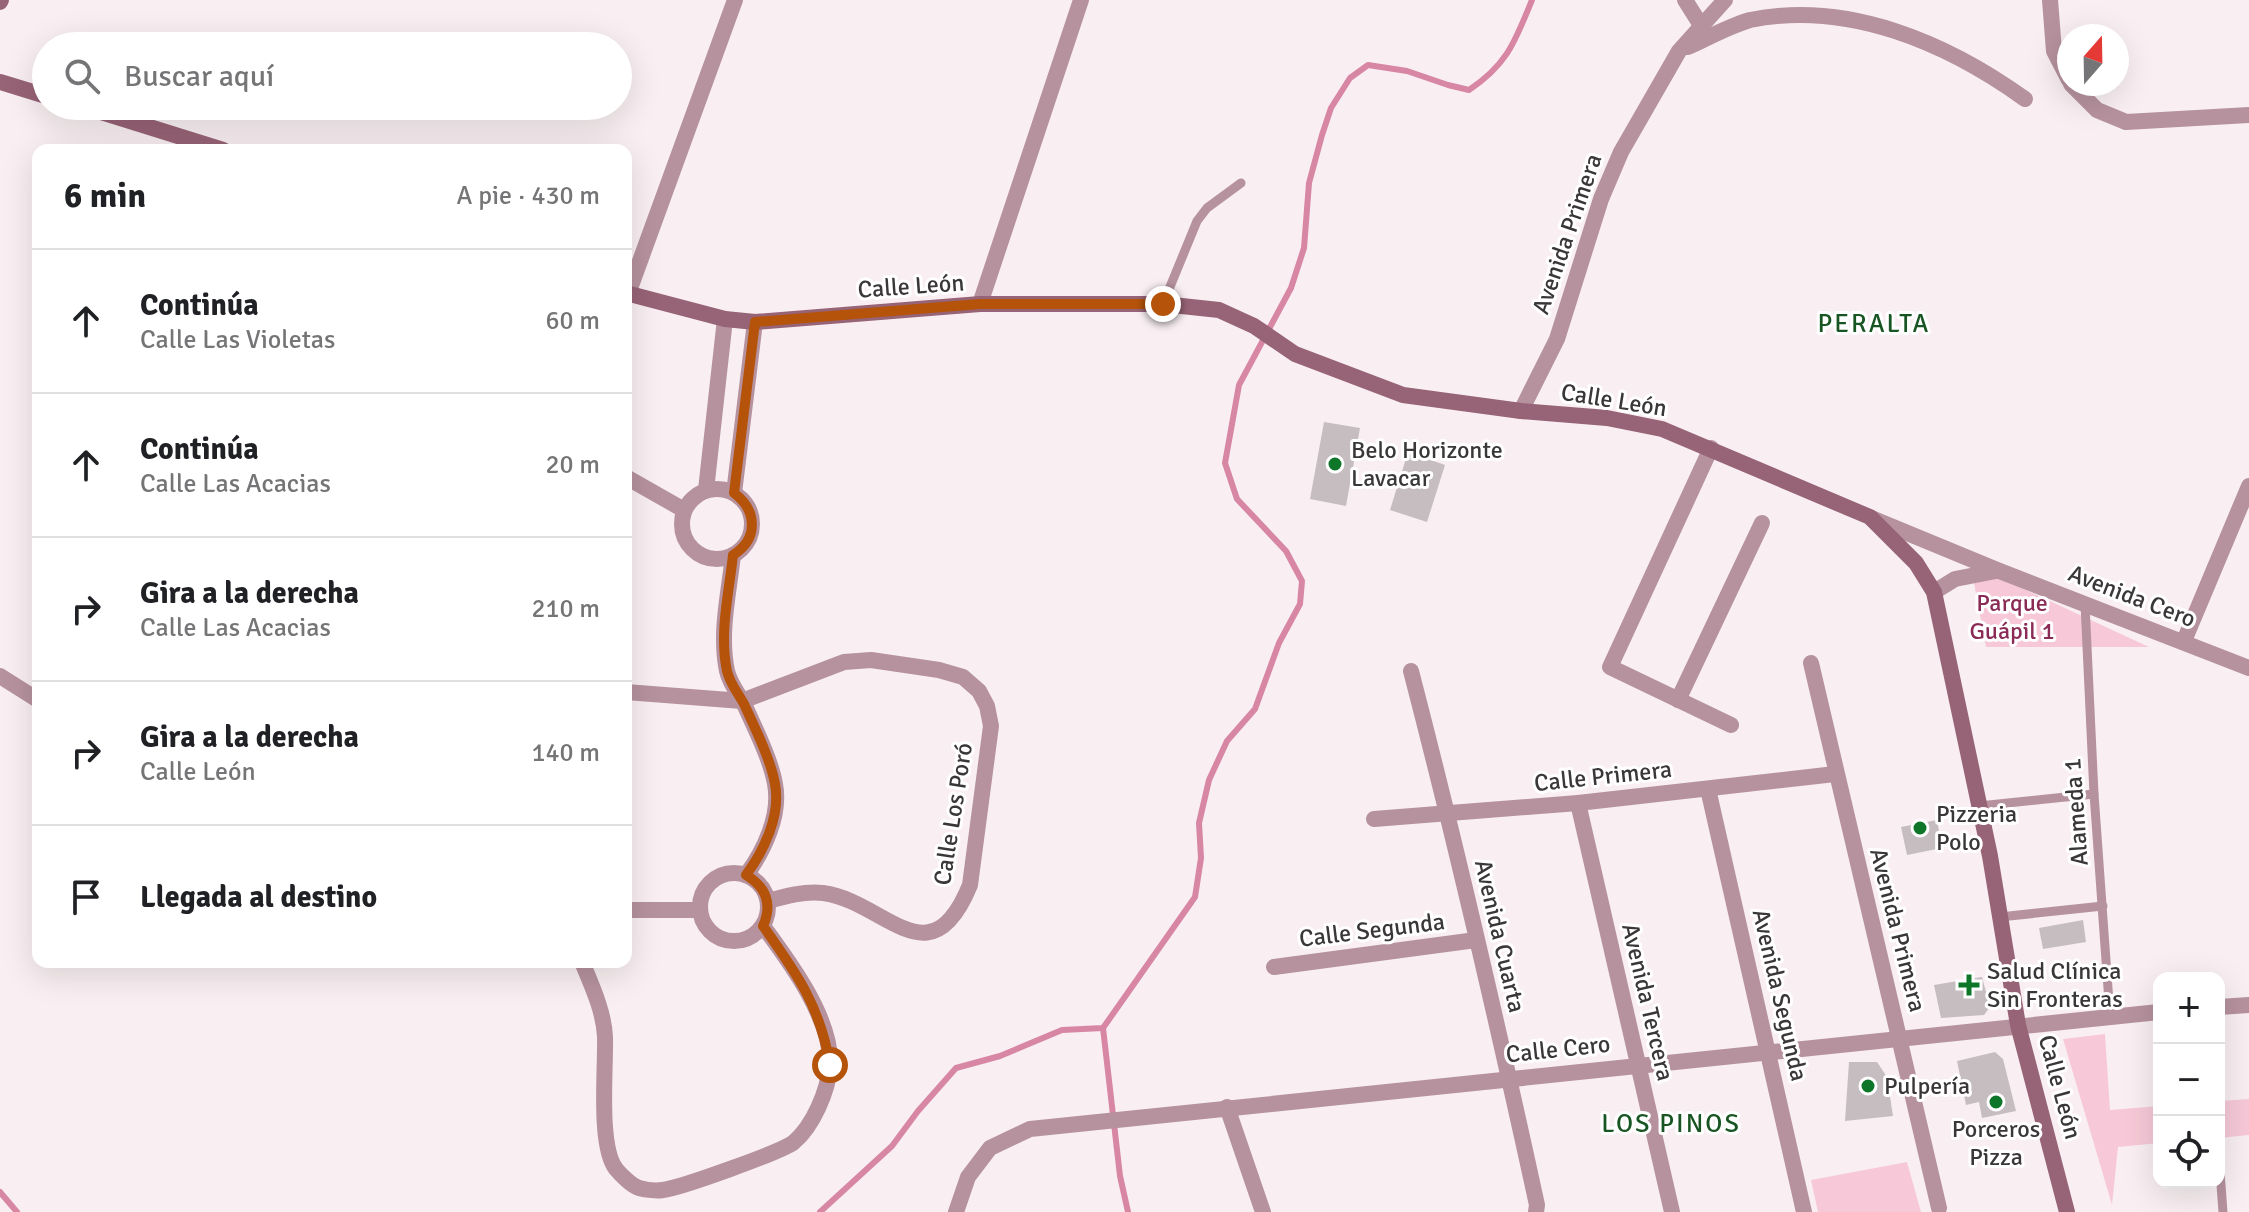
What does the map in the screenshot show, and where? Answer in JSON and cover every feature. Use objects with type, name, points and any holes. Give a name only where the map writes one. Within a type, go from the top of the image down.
[{"type":"main road","points":[[0,82],[32,92]]},
{"type":"main road","points":[[127,120],[204,144]]},
{"type":"main road","name":"Calle León","points":[[632,294],[725,319],[755,322],[980,304],[1163,304],[1219,310],[1254,326],[1295,354],[1403,395],[1521,411],[1621,420],[1662,429],[1870,517],[1916,563],[1934,592],[1979,806],[2018,1025],[2067,1212]]},
{"type":"street","points":[[632,279],[735,0]]},
{"type":"street","points":[[980,304],[1081,0]]},
{"type":"street","points":[[1685,0],[1702,27]]},
{"type":"street","name":"Avenida Primera","points":[[1521,411],[1557,339],[1601,199],[1621,152],[1679,51],[1725,0]]},
{"type":"street","points":[[2050,0],[2057,57]]},
{"type":"street","points":[[1679,51],[1745,21],[1783,14],[1826,14],[1895,29],[1961,58],[2025,99]]},
{"type":"street","points":[[2084,96],[2097,110],[2126,122],[2249,115]]},
{"type":"street","points":[[706,490],[725,319]]},
{"type":"street","points":[[734,493],[755,322]]},
{"type":"street","points":[[1711,448],[1610,667],[1731,725]]},
{"type":"street","points":[[632,480],[684,510]]},
{"type":"street","points":[[2184,641],[2249,486]]},
{"type":"street","points":[[706,490],[734,493],[743,499],[752,520],[748,542],[733,555],[720,559],[697,553],[683,533],[684,510],[706,490]]},
{"type":"street","name":"Avenida Cero","points":[[1870,517],[2249,668]]},
{"type":"street","points":[[1678,700],[1762,523]]},
{"type":"street","points":[[733,555],[724,629],[727,673],[742,701],[775,782],[776,802],[759,859],[746,875]]},
{"type":"street","points":[[1934,592],[1955,579],[1997,570]]},
{"type":"street","name":"Calle Los Poró","points":[[742,701],[844,662],[871,660],[939,670],[963,677],[979,691],[987,706],[991,726],[970,885],[961,909],[946,924],[930,933],[912,932],[850,901],[824,893],[800,893],[768,901]]},
{"type":"street","name":"Avenida Primera","points":[[1811,663],[1939,1208]]},
{"type":"street","name":"Avenida Cuarta","points":[[1411,671],[1448,814],[1509,1078],[1536,1212]]},
{"type":"street","points":[[0,676],[32,696]]},
{"type":"street","points":[[632,692],[742,701]]},
{"type":"street","name":"Calle Primera","points":[[1374,819],[1578,803],[1835,774]]},
{"type":"street","name":"Avenida Segunda","points":[[1708,789],[1804,1212]]},
{"type":"street","name":"Avenida Tercera","points":[[1578,803],[1672,1212]]},
{"type":"street","points":[[723,875],[746,875],[763,890],[768,901],[769,909],[763,926],[747,939],[726,941],[708,929],[700,910],[705,888],[723,875]]},
{"type":"street","points":[[632,910],[700,910]]},
{"type":"street","points":[[585,968],[596,995],[605,1035],[607,1144],[614,1168],[636,1188],[662,1190],[690,1183],[793,1144],[811,1121],[824,1090],[830,1065],[824,1030],[801,979],[763,926]]},
{"type":"street","name":"Calle Segunda","points":[[1274,967],[1476,940]]},
{"type":"street","points":[[2225,1007],[2249,1005]]},
{"type":"street","points":[[2018,1025],[2153,1012]]},
{"type":"street","name":"Calle Cero","points":[[956,1212],[968,1177],[990,1148],[1030,1129],[2018,1025]]},
{"type":"street","points":[[1227,1107],[1263,1212]]},
{"type":"lane","points":[[1163,304],[1197,221],[1207,208],[1241,183]]},
{"type":"lane","name":"Alameda 1","points":[[2085,604],[2094,794],[2110,1016]]},
{"type":"lane","points":[[1979,806],[2094,794]]},
{"type":"lane","points":[[2000,917],[2103,906]]},
{"type":"lane","points":[[2221,1188],[2223,1212]]},
{"type":"green space","name":"Parque Guápil 1","points":[[1996,576],[2149,647],[1986,647],[1974,583]]},
{"type":"green space","points":[[2105,1034],[2110,1110],[2153,1106],[2153,1144],[2118,1147],[2112,1205],[2063,1039]]},
{"type":"green space","points":[[2249,1099],[2249,1135],[2225,1137],[2225,1101]]},
{"type":"green space","points":[[1907,1162],[1921,1212],[1818,1212],[1811,1180]]},
{"type":"building","name":"Belo Horizonte Lavacar","points":[[1324,422],[1360,428],[1346,506],[1310,499]]},
{"type":"building","points":[[1408,452],[1445,465],[1427,522],[1390,510]]},
{"type":"building","points":[[1937,820],[1942,848],[1907,855],[1901,827]]},
{"type":"building","points":[[2083,920],[2086,942],[2043,949],[2039,928]]},
{"type":"building","points":[[1982,977],[1990,1007],[1984,1015],[1941,1018],[1934,985]]},
{"type":"building","points":[[1995,1052],[2003,1059],[2016,1111],[1982,1118],[1979,1102],[1966,1105],[1957,1061]]},
{"type":"building","name":"Pulpería","points":[[1849,1062],[1877,1062],[1887,1077],[1893,1116],[1845,1121]]},
{"type":"waterway","points":[[820,1212],[892,1146],[956,1068],[1000,1056],[1062,1030],[1103,1028],[1195,897],[1201,858],[1199,823],[1209,780],[1227,741],[1255,709],[1279,643],[1300,604],[1302,581],[1286,551],[1237,499],[1225,463],[1239,385],[1291,288],[1304,248],[1309,183],[1331,108],[1350,78],[1368,65],[1407,71],[1469,90],[1502,61],[1532,0]]},
{"type":"waterway","points":[[1103,1028],[1120,1176],[1128,1212]]},
{"type":"waterway","points":[[0,1192],[17,1212]]},
{"type":"place","name":"Belo Horizonte Lavacar","points":[[1335,464]]},
{"type":"place","name":"Pizzeria Polo","points":[[1920,828]]},
{"type":"place","name":"Salud Clínica Sin Fronteras","points":[[1969,985]]},
{"type":"place","name":"Pulpería","points":[[1868,1086]]},
{"type":"place","name":"Porceros Pizza","points":[[1996,1102]]},
{"type":"district","name":"PERALTA","points":[[1874,324]]},
{"type":"district","name":"LOS PINOS","points":[[1671,1124]]},
{"type":"route","points":[[830,1065],[824,1030],[801,979],[763,926],[769,909],[768,901],[756,881],[746,875],[759,859],[776,802],[775,782],[742,701],[727,673],[724,651],[733,555],[741,551],[752,531],[749,509],[743,499],[734,493],[755,322],[980,304],[1163,304]]}]
